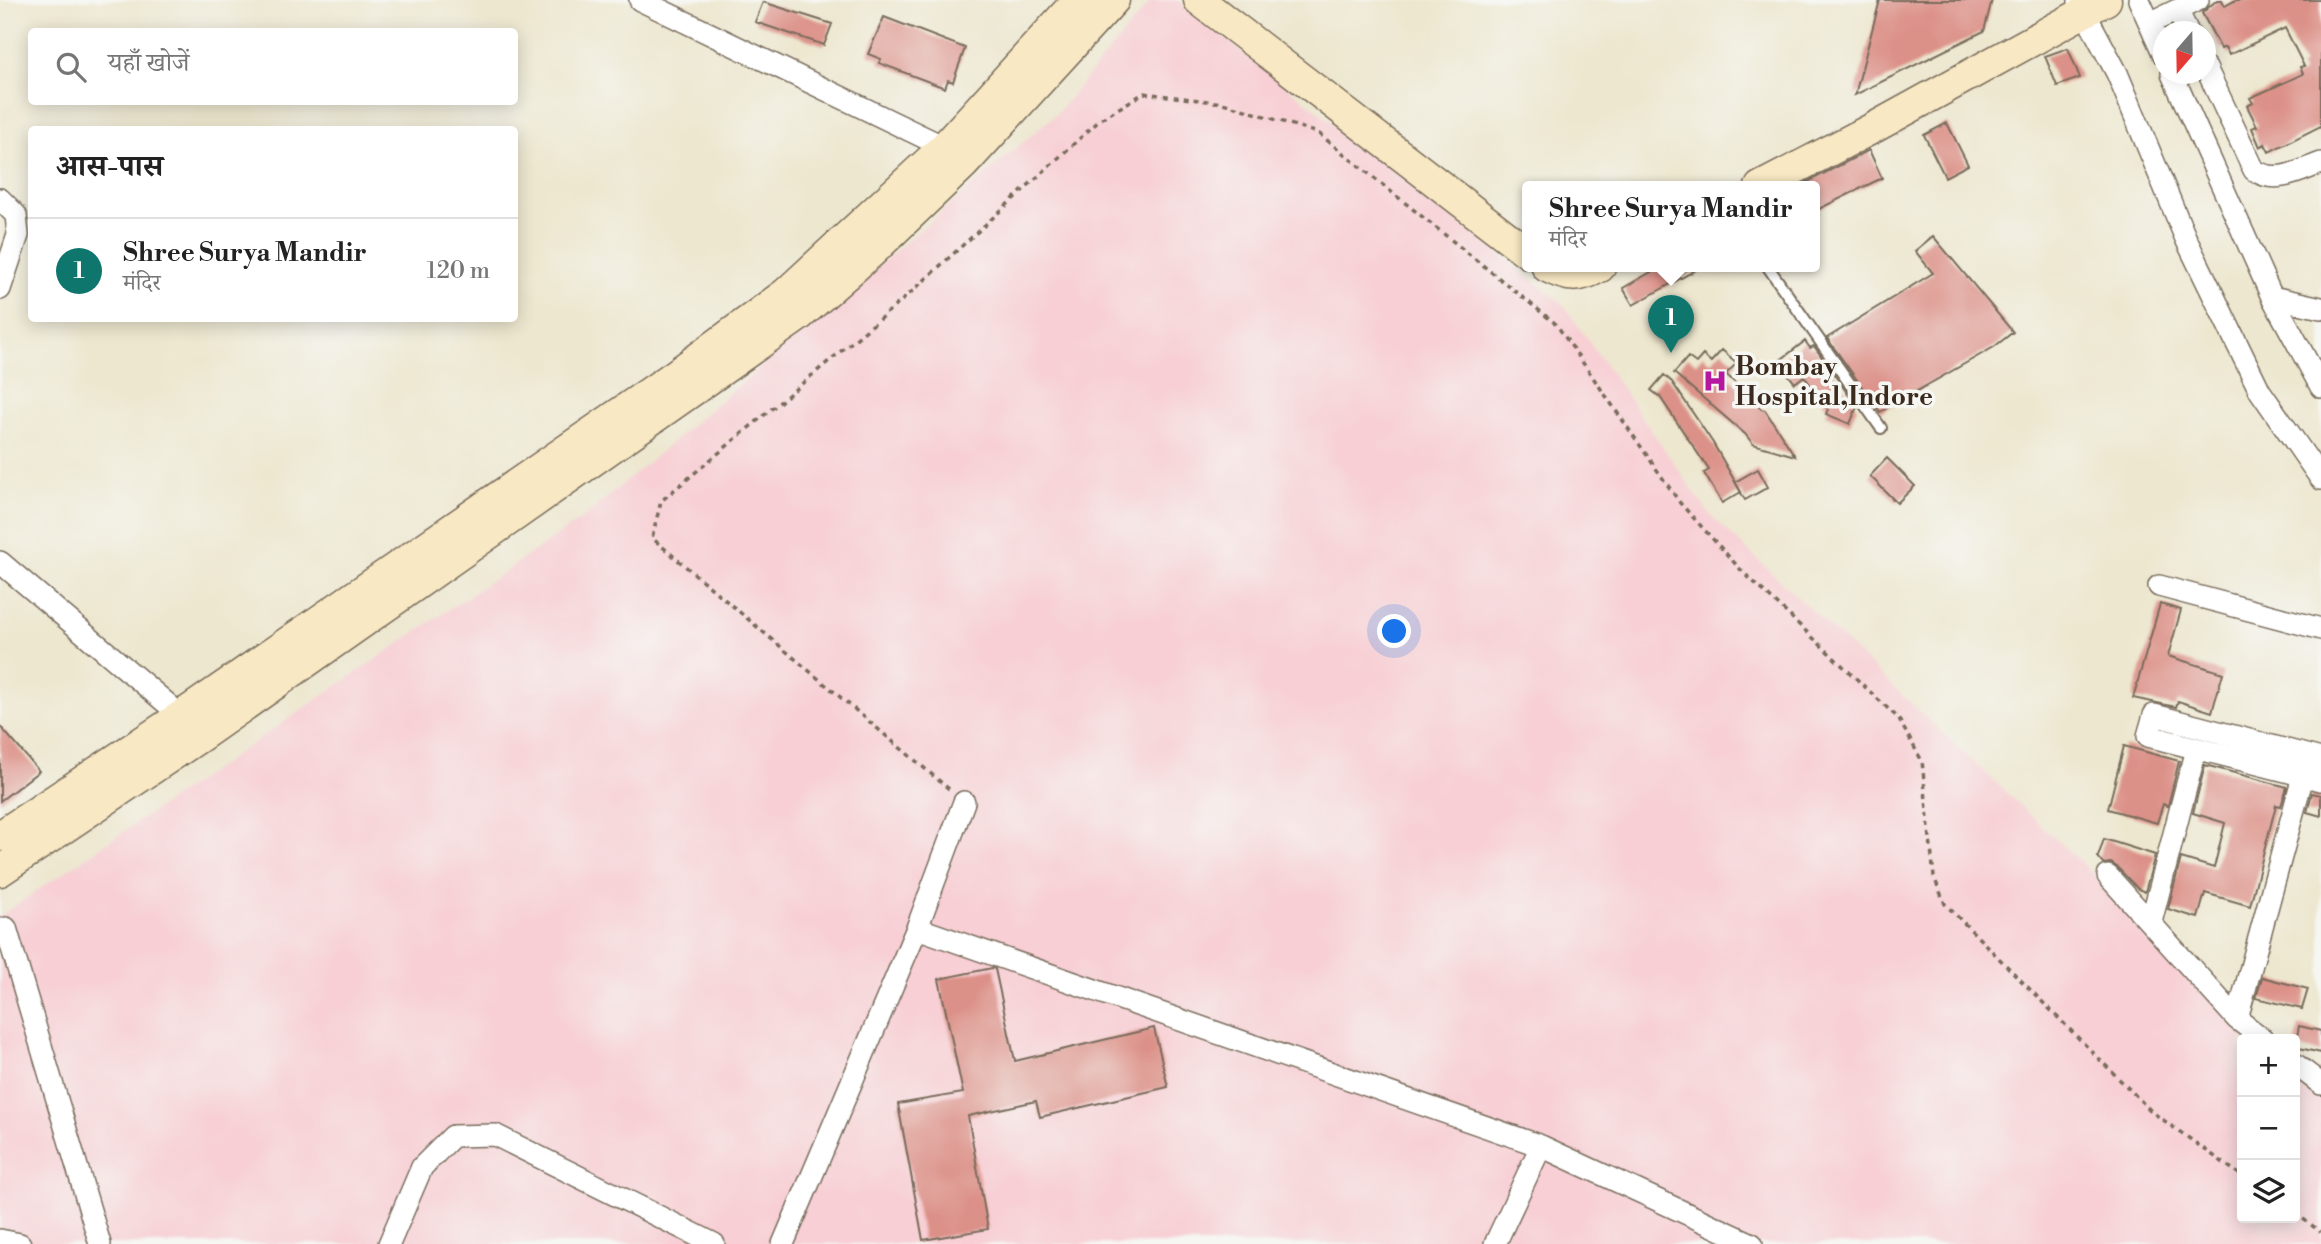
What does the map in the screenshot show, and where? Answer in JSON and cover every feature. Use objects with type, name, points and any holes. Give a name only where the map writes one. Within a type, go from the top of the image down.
[{"type":"street","points":[[640,0],[954,155]]},
{"type":"street","points":[[954,155],[1078,0]]},
{"type":"street","points":[[0,871],[192,725],[775,301],[954,155],[1114,0]]},
{"type":"street","points":[[1199,0],[1522,248]]},
{"type":"street","points":[[2139,0],[2153,30]]},
{"type":"street","points":[[2150,23],[2198,0]]},
{"type":"street","points":[[1772,181],[1875,127],[2090,3],[2186,239],[2260,391],[2321,479]]},
{"type":"street","points":[[2177,10],[2182,21]]},
{"type":"street","points":[[2176,84],[2272,297],[2321,387]]},
{"type":"street","points":[[2214,84],[2255,170],[2273,179],[2321,163]]},
{"type":"street","points":[[0,199],[16,215],[18,235],[0,289]]},
{"type":"street","points":[[1556,272],[1566,277],[1591,272]]},
{"type":"street","points":[[2272,297],[2321,308]]},
{"type":"street","points":[[0,562],[192,725]]},
{"type":"street","points":[[2159,586],[2321,629]]},
{"type":"street","points":[[2237,1019],[2312,778],[2148,736],[2154,715],[2321,759]]},
{"type":"street","points":[[0,836],[192,725]]},
{"type":"street","points":[[2151,922],[2196,749]]},
{"type":"street","points":[[783,1244],[917,928],[964,802]]},
{"type":"street","points":[[2108,876],[2237,1019],[2256,1034]]},
{"type":"street","points":[[0,932],[6,928],[100,1244]]},
{"type":"street","points":[[917,928],[1541,1146],[1752,1244]]},
{"type":"street","points":[[2300,1067],[2321,1084]]},
{"type":"street","points":[[389,1244],[422,1167],[453,1136],[495,1135],[714,1244]]},
{"type":"street","points":[[1494,1244],[1541,1146]]},
{"type":"street","points":[[0,1240],[20,1244]]},
{"type":"lane","points":[[1772,272],[1881,428]]},
{"type":"path","points":[[964,802],[652,538],[661,500],[906,297],[1101,119],[1144,93],[1223,103],[1318,133],[1556,324],[1680,503],[1741,570],[1898,718],[1922,761],[1934,877],[1945,904],[2152,1112],[2237,1172]]},
{"type":"path","points":[[2300,1217],[2321,1232]]},
{"type":"shaded area","points":[[1152,0],[1177,0],[1563,304],[1710,515],[2264,1034],[2237,1034],[2237,1223],[2300,1223],[2300,1059],[2321,1073],[2321,1244],[0,1244],[0,916],[583,518],[1056,114]]},
{"type":"building","points":[[1880,0],[1992,0],[1984,31],[1855,95]]},
{"type":"building","points":[[2217,0],[2222,0],[2225,6],[2236,0],[2321,0],[2321,126],[2269,152],[2265,144],[2260,147],[2252,128],[2257,126],[2247,106],[2253,103],[2250,98],[2303,74],[2300,67],[2304,66],[2285,28],[2229,55],[2225,47],[2221,49],[2216,40],[2216,21],[2206,21],[2202,13]]},
{"type":"building","points":[[763,2],[832,24],[824,45],[755,22]]},
{"type":"building","points":[[884,17],[965,48],[953,82],[948,80],[945,88],[879,63],[881,59],[868,54]]},
{"type":"building","points":[[2068,48],[2080,78],[2057,86],[2045,56]]},
{"type":"building","points":[[1947,123],[1968,165],[1945,177],[1924,135]]},
{"type":"building","points":[[1869,150],[1882,178],[1820,209],[1820,181],[1810,181]]},
{"type":"building","points":[[1933,236],[2013,332],[1994,347],[1880,412],[1827,338],[1933,273],[1915,251]]},
{"type":"building","points":[[1651,272],[1692,272],[1633,305],[1623,288]]},
{"type":"building","points":[[1805,341],[1810,348],[1814,346],[1857,407],[1850,424],[1826,414],[1828,409],[1804,376],[1795,383],[1778,362]]},
{"type":"building","points":[[1722,350],[1737,363],[1726,374],[1765,410],[1795,456],[1753,444],[1674,373],[1688,357],[1696,363],[1703,355],[1711,362]]},
{"type":"building","points":[[1664,375],[1672,382],[1713,443],[1741,492],[1722,503],[1704,473],[1709,470],[1660,397],[1651,390]]},
{"type":"building","points":[[1887,458],[1915,486],[1897,503],[1870,476]]},
{"type":"building","points":[[1758,469],[1768,487],[1745,500],[1735,482]]},
{"type":"building","points":[[2160,604],[2181,610],[2168,656],[2223,673],[2212,712],[2178,701],[2176,707],[2133,698]]},
{"type":"building","points":[[0,726],[39,771],[0,801]]},
{"type":"building","points":[[2124,746],[2179,761],[2168,806],[2163,804],[2157,823],[2108,809]]},
{"type":"building","points":[[2205,765],[2287,787],[2281,806],[2276,805],[2250,906],[2205,893],[2198,918],[2168,909],[2181,858],[2214,868],[2225,823],[2193,813]]},
{"type":"building","points":[[2312,793],[2321,795],[2321,816],[2307,812]]},
{"type":"building","points":[[2104,839],[2155,855],[2145,892],[2138,889],[2117,867],[2111,863],[2104,864],[2098,857]]},
{"type":"building","points":[[995,969],[1015,1061],[1154,1028],[1168,1087],[1040,1117],[1036,1101],[968,1116],[988,1229],[923,1240],[898,1104],[963,1093],[939,979]]},
{"type":"building","points":[[2262,977],[2308,989],[2302,1009],[2256,998]]},
{"type":"building","points":[[2299,1026],[2321,1031],[2321,1053],[2300,1048],[2300,1034],[2297,1034]]},
{"type":"place","name":"Shree Surya Mandir","points":[[1671,353]]},
{"type":"place","name":"Bombay Hospital,Indore","points":[[1715,381]]}]
